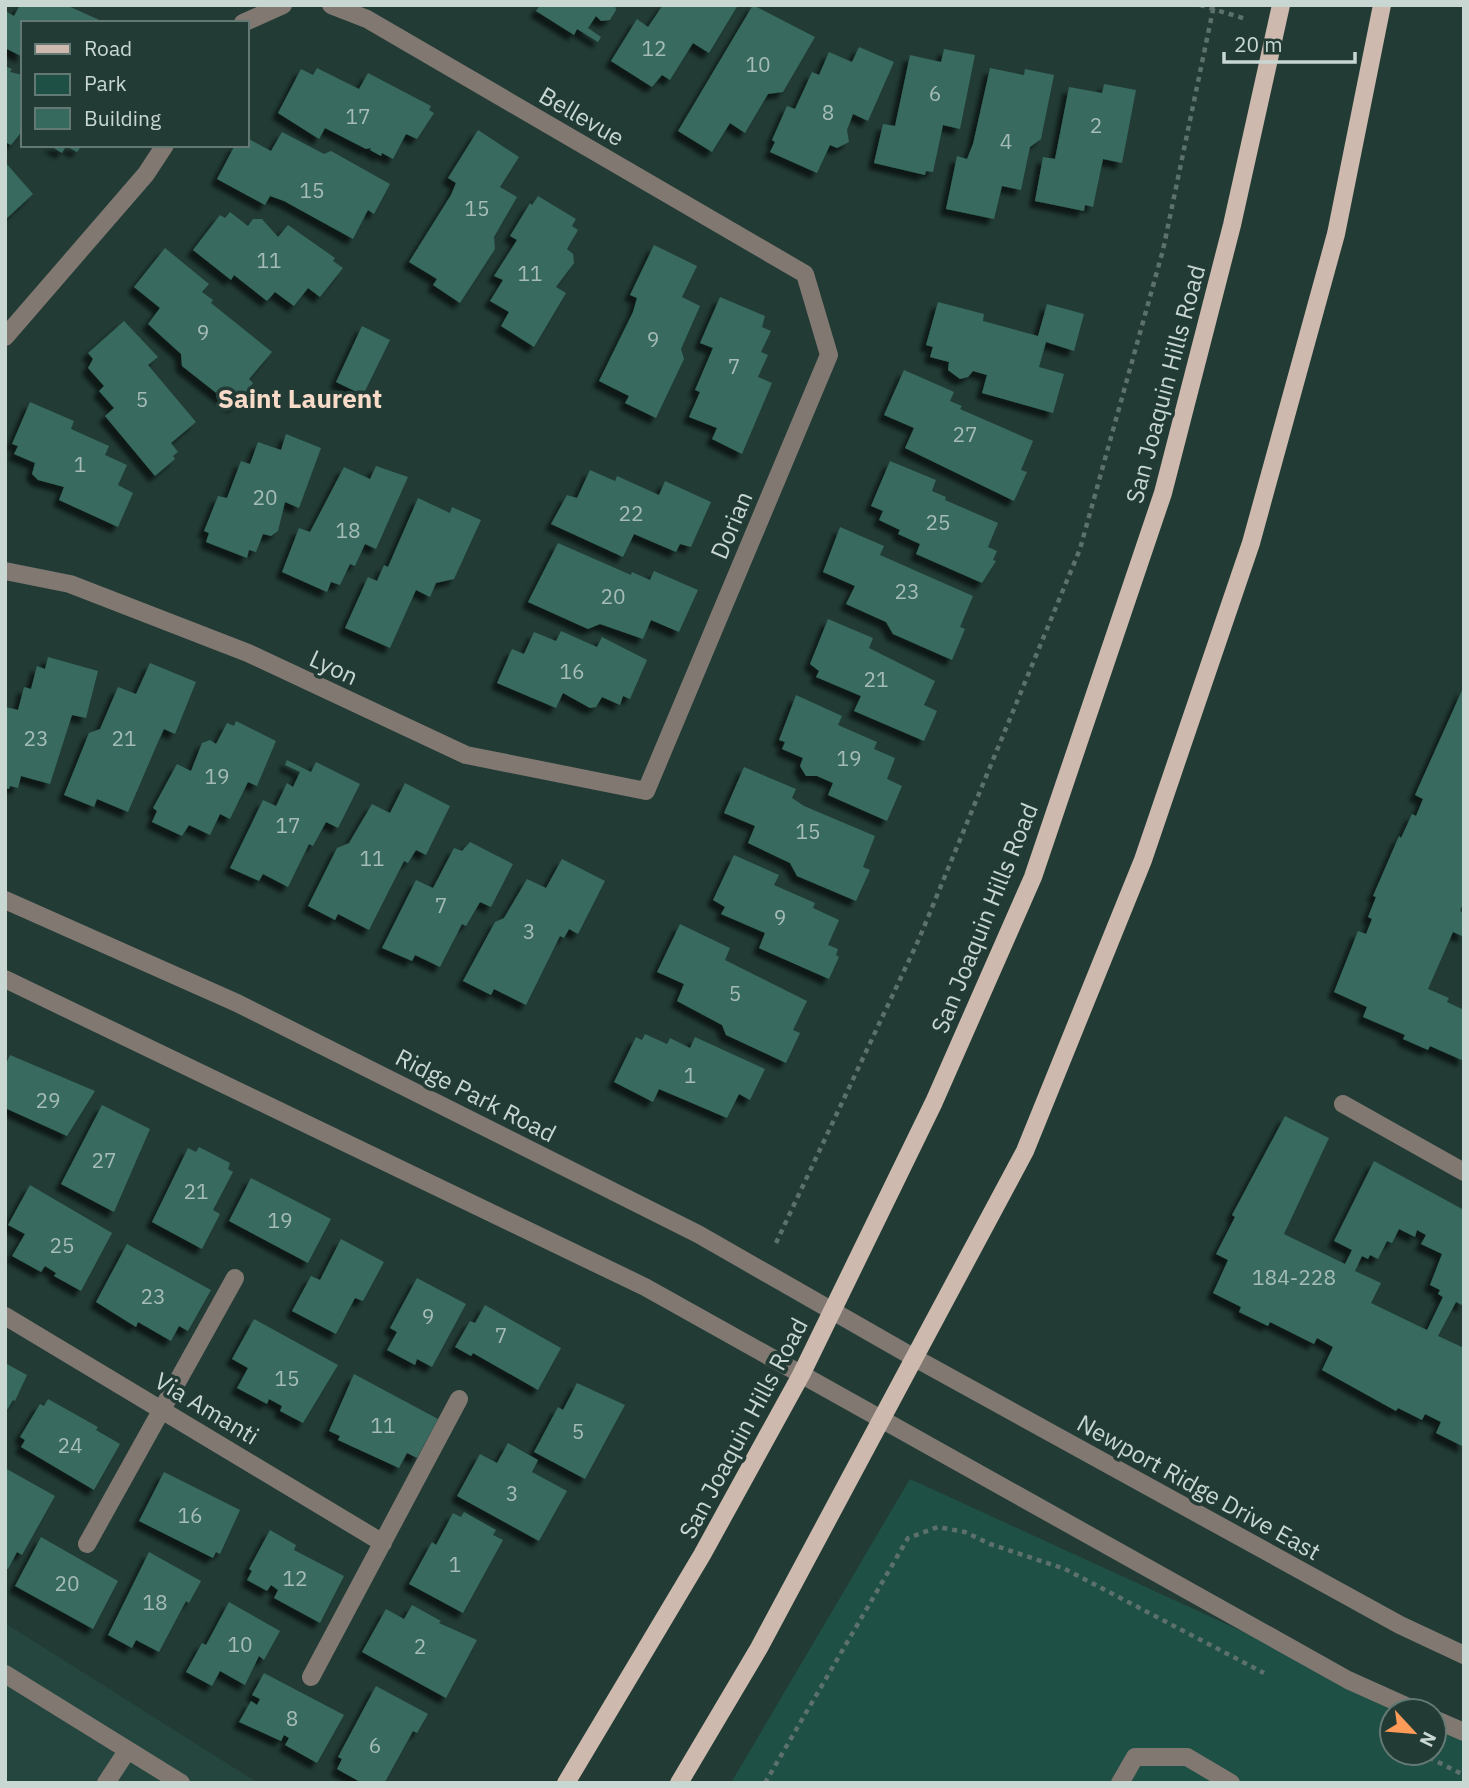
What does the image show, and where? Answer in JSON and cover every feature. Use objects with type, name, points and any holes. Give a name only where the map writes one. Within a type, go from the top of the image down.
[{"type":"main road","name":"San Joaquin Hills Road","points":[[566,1783],[702,1555],[801,1376],[934,1102],[1033,877],[1163,493],[1232,225],[1281,5]]},
{"type":"main road","points":[[679,1783],[759,1648],[1025,1151],[1147,847],[1258,516],[1336,234],[1382,5]]},
{"type":"street","points":[[247,21],[283,5]]},
{"type":"street","name":"Bellevue","points":[[331,5],[367,19],[805,274]]},
{"type":"street","points":[[5,337],[146,174],[164,147]]},
{"type":"street","name":"Dorian","points":[[646,791],[829,355],[805,274]]},
{"type":"street","name":"Lyon","points":[[5,570],[70,584],[235,648],[466,755],[646,791]]},
{"type":"street","name":"Ridge Park Road","points":[[5,900],[237,1003],[698,1234],[914,1357]]},
{"type":"street","points":[[5,979],[645,1287],[1348,1680],[1386,1697]]},
{"type":"street","points":[[1343,1104],[1464,1172]]},
{"type":"street","points":[[87,1544],[164,1410],[235,1278]]},
{"type":"street","name":"Via Amanti","points":[[5,1316],[383,1543]]},
{"type":"street","name":"Newport Ridge Drive East","points":[[914,1357],[1400,1625],[1464,1654]]},
{"type":"street","points":[[311,1677],[459,1399]]},
{"type":"street","points":[[5,1674],[181,1783]]},
{"type":"street","points":[[106,1783],[127,1751]]},
{"type":"street","points":[[1120,1783],[1135,1757],[1187,1757],[1231,1783]]},
{"type":"path","points":[[1200,5],[1276,27]]},
{"type":"path","points":[[763,1271],[919,939],[1080,549],[1163,250],[1214,7]]},
{"type":"path","points":[[765,1783],[908,1538],[938,1527],[965,1532],[1013,1553],[1065,1569],[1268,1675]]},
{"type":"path","points":[[1370,1727],[1378,1731]]},
{"type":"path","points":[[1448,1767],[1464,1775]]},
{"type":"shaded area","points":[[5,1623],[258,1783],[5,1783]]},
{"type":"green space","points":[[910,1479],[1385,1697],[1378,1697],[1378,1767],[1448,1767],[1448,1726],[1464,1733],[1464,1783],[731,1783]]},
{"type":"building","points":[[20,5],[66,5],[102,21],[21,21],[21,56],[5,48],[5,16],[7,12],[14,16]]},
{"type":"building","points":[[540,5],[615,5],[616,10],[610,20],[601,21],[596,16],[588,28],[601,37],[598,42],[577,29],[574,35],[536,11]]},
{"type":"building","points":[[663,5],[738,5],[709,53],[693,43],[670,80],[662,75],[652,87],[611,61],[637,19],[648,27]]},
{"type":"building","points":[[753,5],[815,37],[783,92],[768,94],[745,133],[730,123],[712,152],[678,131]]},
{"type":"building","points":[[859,47],[894,62],[868,121],[853,114],[847,130],[849,142],[837,148],[830,145],[817,173],[770,152],[775,142],[772,140],[787,106],[795,109],[812,72],[819,75],[829,52],[852,62]]},
{"type":"building","points":[[944,49],[975,55],[960,129],[943,125],[933,172],[926,171],[925,175],[874,163],[883,124],[895,126],[910,55],[941,62]]},
{"type":"building","points":[[5,66],[12,69],[10,72],[21,75],[21,132],[11,145],[5,142]]},
{"type":"building","points":[[317,68],[359,89],[368,73],[431,106],[429,110],[434,113],[417,139],[406,134],[393,159],[382,153],[381,156],[370,150],[371,148],[366,149],[325,128],[319,139],[278,113],[301,69],[313,75]]},
{"type":"building","points":[[990,68],[1024,75],[1025,69],[1054,75],[1041,139],[1030,147],[1021,190],[1002,186],[994,219],[946,209],[957,156],[967,159],[973,144]]},
{"type":"building","points":[[1104,84],[1136,90],[1122,163],[1103,159],[1093,207],[1085,205],[1084,211],[1035,201],[1043,157],[1055,159],[1069,87],[1102,93]]},
{"type":"building","points":[[478,130],[519,157],[500,187],[517,197],[494,237],[495,249],[460,303],[433,285],[437,279],[409,262],[451,195],[456,183],[448,178]]},
{"type":"building","points":[[282,132],[324,154],[331,151],[390,184],[374,214],[368,210],[353,239],[284,201],[270,196],[265,205],[217,179],[234,147],[248,147],[248,139],[271,151]]},
{"type":"building","points":[[52,147],[65,147],[62,153]]},
{"type":"building","points":[[68,147],[81,147],[77,152]]},
{"type":"building","points":[[5,162],[33,194],[5,220]]},
{"type":"building","points":[[538,196],[576,219],[572,226],[578,230],[567,249],[573,254],[574,263],[556,287],[566,293],[534,347],[501,326],[509,312],[490,301],[503,280],[494,276],[517,240],[510,236],[530,203],[532,205]]},
{"type":"building","points":[[230,212],[248,226],[253,219],[262,219],[278,237],[288,225],[335,258],[333,261],[343,268],[320,297],[308,288],[294,306],[275,292],[267,301],[234,275],[231,280],[193,250],[220,215],[225,218]]},
{"type":"building","points":[[654,245],[697,266],[682,297],[700,306],[681,349],[684,359],[656,418],[625,403],[629,396],[599,381],[633,312],[637,298],[630,295]]},
{"type":"building","points":[[165,248],[209,284],[202,292],[213,300],[211,303],[272,352],[249,379],[253,383],[234,407],[182,366],[181,354],[148,324],[160,308],[134,287]]},
{"type":"building","points":[[720,297],[765,316],[762,327],[771,331],[761,352],[768,355],[758,377],[772,383],[742,454],[712,439],[717,428],[689,417],[700,392],[695,390],[713,348],[700,343]]},
{"type":"building","points":[[938,302],[984,314],[983,321],[1038,336],[1047,304],[1084,314],[1074,351],[1046,342],[1039,367],[1064,374],[1053,413],[982,393],[987,375],[973,371],[968,377],[960,379],[948,370],[949,362],[930,357],[933,347],[926,345]]},
{"type":"building","points":[[124,321],[158,357],[148,365],[196,422],[171,443],[178,452],[173,456],[175,459],[155,476],[105,416],[114,408],[99,391],[104,386],[88,368],[93,359],[88,353]]},
{"type":"building","points":[[362,326],[390,340],[363,395],[336,382]]},
{"type":"building","points":[[904,370],[954,392],[950,401],[962,406],[960,409],[1033,441],[1021,470],[1027,472],[1014,501],[905,448],[914,428],[884,415]]},
{"type":"building","points":[[30,402],[74,421],[71,429],[109,446],[105,455],[127,465],[118,485],[133,493],[118,527],[59,500],[64,487],[38,480],[32,474],[35,463],[14,454],[18,446],[12,444]]},
{"type":"building","points":[[286,434],[321,448],[299,508],[285,502],[278,531],[271,536],[263,534],[256,552],[249,550],[247,558],[206,542],[209,533],[204,531],[218,496],[227,498],[241,461],[250,464],[258,442],[281,450]]},
{"type":"building","points":[[890,461],[936,480],[932,491],[946,497],[945,500],[998,523],[988,547],[997,551],[993,560],[996,561],[982,583],[916,554],[920,544],[898,534],[900,530],[879,520],[883,511],[871,506]]},
{"type":"building","points":[[376,466],[408,477],[376,549],[365,544],[355,566],[350,564],[340,585],[331,582],[327,592],[282,572],[299,528],[310,532],[344,467],[370,479]]},
{"type":"building","points":[[590,470],[615,481],[617,476],[659,495],[665,481],[711,502],[691,547],[680,544],[676,552],[634,534],[623,557],[551,524],[567,495],[577,498]]},
{"type":"building","points":[[418,498],[450,513],[452,507],[481,520],[454,579],[436,583],[430,597],[416,590],[390,648],[345,628],[368,577],[377,581],[384,565],[388,567]]},
{"type":"building","points":[[840,527],[884,546],[880,555],[973,596],[960,627],[965,629],[952,660],[893,634],[886,622],[846,604],[855,586],[823,572]]},
{"type":"building","points":[[558,543],[631,575],[632,572],[650,580],[654,571],[698,590],[679,632],[651,620],[643,639],[600,624],[588,629],[528,602]]},
{"type":"building","points":[[828,619],[873,638],[869,648],[935,681],[924,705],[937,711],[924,741],[854,711],[861,696],[816,677],[819,671],[810,664]]},
{"type":"building","points":[[561,631],[597,647],[602,637],[647,660],[630,699],[623,696],[620,705],[602,697],[596,707],[590,708],[563,693],[556,708],[497,683],[512,649],[524,654],[534,632],[556,641]]},
{"type":"building","points":[[48,657],[98,671],[86,718],[72,715],[50,784],[21,776],[18,788],[5,788],[6,707],[18,710],[24,687],[31,689],[37,666],[45,669]]},
{"type":"building","points":[[150,663],[196,682],[175,734],[164,729],[128,812],[97,799],[94,807],[64,795],[89,733],[100,729],[118,687],[136,694]]},
{"type":"building","points":[[1464,686],[1464,901],[1460,911],[1464,913],[1464,937],[1453,932],[1428,989],[1449,998],[1447,1002],[1464,1010],[1464,1061],[1430,1046],[1428,1050],[1403,1039],[1405,1035],[1363,1017],[1367,1007],[1334,992],[1358,931],[1366,934],[1372,919],[1368,917],[1376,897],[1373,896],[1399,836],[1401,838],[1412,814],[1416,816],[1423,799],[1415,795]]},
{"type":"building","points":[[796,695],[842,716],[838,725],[877,742],[874,749],[895,758],[887,779],[902,786],[887,821],[828,795],[833,783],[817,776],[806,776],[800,766],[803,758],[782,749],[785,742],[779,740]]},
{"type":"building","points":[[236,721],[276,741],[257,786],[248,782],[230,819],[220,814],[210,835],[189,825],[182,836],[152,822],[157,811],[153,808],[177,764],[191,771],[202,743],[210,740],[216,744],[227,723],[234,726]]},
{"type":"building","points":[[287,760],[311,772],[316,762],[360,784],[338,828],[326,822],[313,846],[309,844],[288,887],[263,874],[259,881],[230,868],[263,800],[276,806],[287,783],[293,787],[300,772],[285,765]]},
{"type":"building","points":[[744,767],[796,789],[792,798],[804,806],[875,836],[863,867],[870,870],[856,901],[797,876],[790,863],[748,843],[755,826],[724,813]]},
{"type":"building","points":[[405,783],[450,806],[426,855],[416,850],[408,863],[404,861],[369,930],[338,914],[335,920],[308,906],[337,848],[349,843],[372,804],[390,813]]},
{"type":"building","points":[[470,842],[513,864],[491,907],[480,902],[466,926],[462,924],[440,967],[415,955],[412,961],[382,948],[416,880],[433,888],[454,848],[462,851]]},
{"type":"building","points":[[734,855],[779,875],[774,885],[815,903],[813,908],[839,920],[828,945],[838,949],[836,955],[839,957],[829,979],[759,948],[765,933],[721,914],[725,907],[713,900]]},
{"type":"building","points":[[562,859],[605,881],[578,934],[569,929],[564,938],[560,936],[526,1005],[494,989],[491,995],[463,981],[495,922],[504,918],[527,879],[546,888]]},
{"type":"building","points":[[680,924],[730,948],[725,960],[807,1001],[793,1030],[800,1033],[786,1063],[726,1035],[722,1025],[677,1001],[684,984],[657,972]]},
{"type":"building","points":[[645,1034],[667,1044],[670,1038],[690,1048],[695,1037],[765,1069],[750,1100],[739,1094],[727,1118],[659,1089],[653,1102],[614,1082],[636,1037],[642,1040]]},
{"type":"building","points":[[10,1055],[95,1091],[67,1136],[5,1108],[5,1066]]},
{"type":"building","points":[[102,1105],[150,1129],[114,1212],[61,1184]]},
{"type":"building","points":[[1285,1116],[1329,1138],[1284,1234],[1345,1264],[1352,1250],[1334,1241],[1374,1161],[1464,1210],[1464,1306],[1456,1302],[1438,1336],[1464,1348],[1464,1447],[1436,1433],[1441,1422],[1425,1414],[1422,1420],[1398,1408],[1396,1411],[1322,1370],[1333,1347],[1317,1338],[1314,1344],[1270,1322],[1268,1326],[1239,1312],[1241,1307],[1213,1293],[1228,1260],[1216,1254],[1235,1217],[1232,1215]],"holes":[[[1399,1229],[1415,1237],[1417,1230],[1426,1235],[1421,1244],[1442,1254],[1430,1285],[1440,1290],[1438,1294],[1443,1297],[1427,1330],[1371,1303],[1381,1283],[1355,1271],[1362,1256],[1368,1259],[1370,1255],[1378,1259],[1387,1241],[1392,1243]]]},
{"type":"building","points":[[199,1147],[230,1163],[228,1169],[233,1172],[213,1210],[220,1214],[202,1249],[152,1222],[188,1148],[196,1152]]},
{"type":"building","points":[[251,1178],[331,1219],[308,1263],[229,1221]]},
{"type":"building","points":[[30,1185],[112,1233],[81,1291],[54,1276],[56,1273],[45,1266],[41,1272],[12,1256],[25,1234],[8,1225]]},
{"type":"building","points":[[341,1239],[384,1262],[363,1301],[355,1298],[336,1334],[292,1311],[311,1276],[320,1280]]},
{"type":"building","points":[[127,1244],[211,1290],[188,1331],[179,1326],[171,1341],[138,1322],[136,1327],[96,1302]]},
{"type":"building","points":[[417,1278],[466,1304],[432,1367],[417,1359],[415,1365],[387,1350],[397,1332],[390,1328]]},
{"type":"building","points":[[485,1305],[561,1348],[538,1390],[473,1353],[471,1356],[455,1347],[470,1321],[475,1323]]},
{"type":"building","points":[[254,1319],[338,1365],[303,1423],[280,1411],[282,1406],[269,1399],[267,1404],[237,1388],[248,1368],[232,1359]]},
{"type":"building","points":[[5,1363],[27,1375],[15,1401],[13,1400],[5,1413]]},
{"type":"building","points":[[354,1374],[438,1419],[417,1458],[407,1453],[399,1468],[338,1440],[340,1436],[329,1431]]},
{"type":"building","points":[[577,1383],[625,1405],[585,1479],[534,1452],[558,1407],[563,1410]]},
{"type":"building","points":[[48,1399],[98,1427],[96,1430],[120,1444],[94,1490],[21,1447],[25,1440],[20,1437],[40,1404],[44,1406]]},
{"type":"building","points":[[508,1443],[538,1460],[532,1472],[567,1491],[539,1541],[457,1496],[480,1454],[497,1463]]},
{"type":"building","points":[[5,1468],[55,1496],[22,1555],[17,1552],[8,1569],[5,1568]]},
{"type":"building","points":[[164,1472],[240,1510],[220,1554],[216,1552],[213,1558],[139,1521]]},
{"type":"building","points":[[464,1512],[496,1530],[493,1535],[503,1540],[463,1613],[409,1584],[432,1542],[436,1545],[453,1513],[461,1517]]},
{"type":"building","points":[[270,1530],[296,1545],[294,1550],[344,1576],[320,1623],[274,1598],[278,1590],[271,1585],[267,1591],[247,1580],[252,1571],[249,1569]]},
{"type":"building","points":[[41,1537],[118,1581],[93,1629],[15,1586]]},
{"type":"building","points":[[149,1552],[201,1581],[189,1603],[186,1601],[159,1652],[136,1640],[132,1648],[108,1635]]},
{"type":"building","points":[[229,1602],[280,1631],[264,1660],[259,1656],[245,1685],[220,1671],[212,1686],[186,1672],[202,1643],[206,1645]]},
{"type":"building","points":[[412,1605],[441,1621],[439,1623],[477,1640],[446,1698],[362,1652],[386,1609],[404,1619]]},
{"type":"building","points":[[264,1673],[344,1715],[317,1763],[285,1745],[289,1738],[284,1735],[281,1741],[239,1722],[251,1701],[257,1705],[260,1699],[252,1695]]},
{"type":"building","points":[[376,1686],[428,1714],[417,1733],[413,1731],[385,1782],[362,1783],[337,1769],[342,1759],[338,1757]]},
{"type":"district","name":"Saint Laurent","points":[[300,398]]}]
